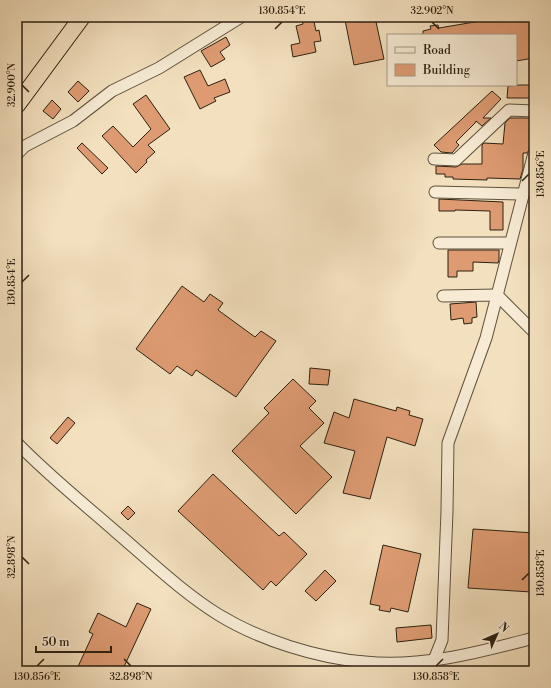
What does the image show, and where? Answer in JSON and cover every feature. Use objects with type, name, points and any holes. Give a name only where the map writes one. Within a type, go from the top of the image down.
[{"type":"highway","points":[[17,89],[70,17]]},
{"type":"highway","points":[[17,105],[82,17]]},
{"type":"street","points":[[17,154],[25,146],[73,121],[112,91],[159,68],[241,17]]},
{"type":"street","points":[[434,159],[456,160],[509,110],[534,111]]},
{"type":"street","points":[[433,666],[442,640],[447,518],[448,443],[486,338],[522,194],[534,153]]},
{"type":"street","points":[[435,192],[522,194]]},
{"type":"street","points":[[439,243],[510,243]]},
{"type":"street","points":[[443,296],[497,295],[534,332]]},
{"type":"street","points":[[17,443],[174,582],[219,615],[242,628],[290,646],[332,657],[364,662],[433,666],[461,656],[534,638]]},
{"type":"building","points":[[302,17],[313,17],[316,31],[319,30],[321,41],[314,42],[316,52],[293,57],[291,45],[300,43],[296,26],[303,24]]},
{"type":"building","points":[[360,17],[375,17],[384,59],[354,65],[345,20]]},
{"type":"building","points":[[504,17],[530,17],[534,39],[534,58],[517,61],[517,34],[423,34],[423,31],[431,29],[430,26],[438,25],[439,28]]},
{"type":"building","points":[[226,37],[230,45],[220,52],[225,59],[211,67],[201,51]]},
{"type":"building","points":[[200,70],[208,86],[225,79],[230,92],[214,98],[216,101],[200,109],[184,77]]},
{"type":"building","points":[[78,81],[89,91],[78,102],[68,92]]},
{"type":"building","points":[[534,85],[534,98],[507,98],[508,86]]},
{"type":"building","points":[[492,91],[501,99],[483,118],[491,118],[482,126],[476,121],[456,142],[459,145],[452,153],[441,152],[434,145]]},
{"type":"building","points":[[146,95],[170,129],[148,145],[155,152],[146,160],[147,162],[136,173],[102,136],[113,126],[133,147],[151,129],[133,104]]},
{"type":"building","points":[[52,100],[61,109],[53,119],[43,111]]},
{"type":"building","points":[[510,118],[534,118],[534,129],[531,128],[531,147],[527,153],[523,153],[523,169],[520,179],[453,179],[453,177],[445,177],[445,174],[436,174],[436,166],[456,167],[462,164],[482,164],[482,145],[484,143],[503,144],[505,123]]},
{"type":"building","points":[[82,143],[108,168],[102,174],[77,148]]},
{"type":"building","points":[[439,199],[503,202],[503,230],[490,230],[490,211],[439,211]]},
{"type":"building","points":[[448,250],[499,250],[499,260],[498,263],[473,262],[473,271],[457,271],[457,277],[448,277]]},
{"type":"building","points":[[182,286],[204,302],[210,294],[223,303],[218,310],[255,337],[261,331],[276,341],[236,397],[196,370],[192,376],[177,366],[170,374],[136,349]]},
{"type":"building","points":[[476,302],[477,317],[472,318],[472,323],[464,324],[463,318],[451,320],[450,304]]},
{"type":"building","points":[[310,368],[330,370],[328,385],[309,384]]},
{"type":"building","points":[[293,379],[316,401],[309,408],[324,423],[300,446],[332,477],[296,514],[232,451],[269,413],[264,408]]},
{"type":"building","points":[[354,399],[396,411],[397,407],[410,411],[409,415],[423,419],[415,446],[387,437],[370,499],[343,493],[355,451],[324,443],[334,412],[349,418]]},
{"type":"building","points":[[68,417],[75,423],[57,444],[50,438]]},
{"type":"building","points":[[213,474],[279,536],[284,532],[307,554],[276,586],[271,581],[263,590],[178,511]]},
{"type":"building","points":[[128,506],[135,513],[128,520],[121,513]]},
{"type":"building","points":[[473,529],[534,533],[534,579],[532,579],[531,592],[468,588]]},
{"type":"building","points":[[383,545],[421,554],[408,612],[391,608],[390,612],[379,610],[380,606],[370,604]]},
{"type":"building","points":[[325,570],[336,581],[316,601],[305,591]]},
{"type":"building","points":[[137,603],[151,609],[122,671],[76,671],[93,634],[89,632],[98,613],[126,627]]},
{"type":"building","points":[[431,625],[432,638],[397,642],[396,628]]}]
